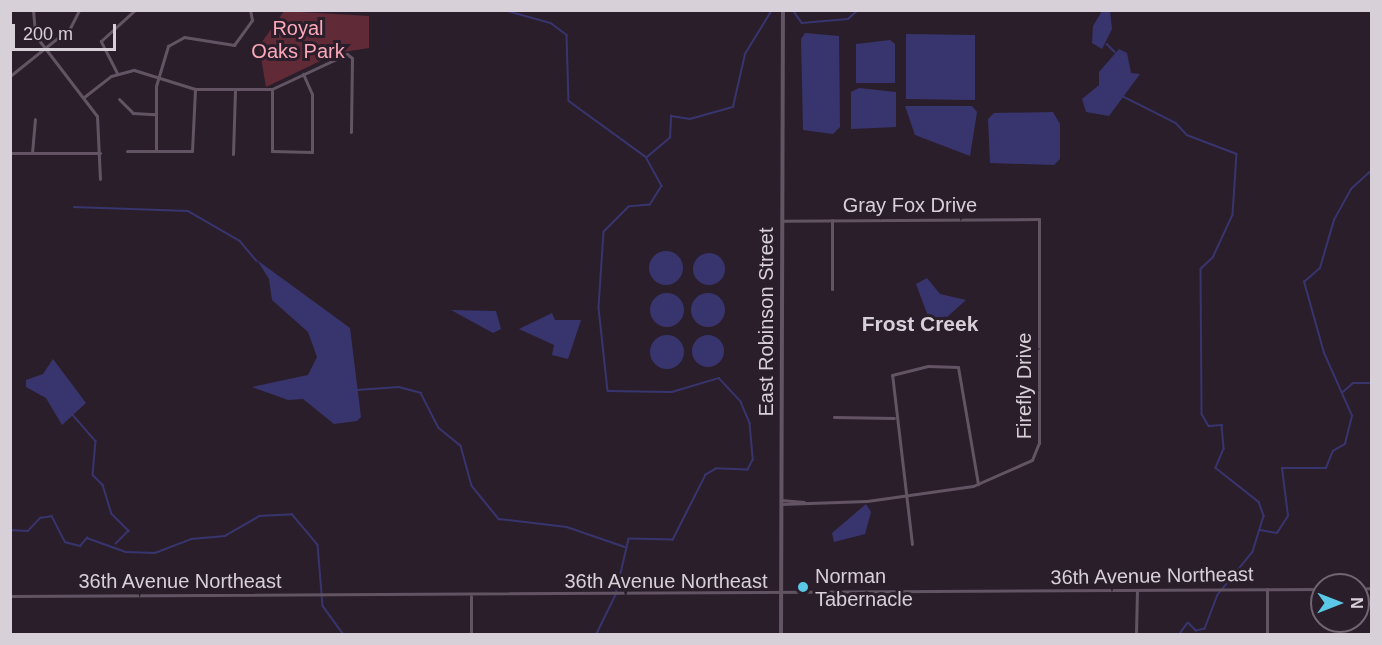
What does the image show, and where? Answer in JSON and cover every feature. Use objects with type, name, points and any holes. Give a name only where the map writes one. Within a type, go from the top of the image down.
[{"type":"street","points":[[33,10],[34,31],[84,97],[98,120],[100,179]]},
{"type":"street","points":[[10,76],[73,25],[79,10]]},
{"type":"street","points":[[117,73],[100,41],[135,10]]},
{"type":"street","points":[[156,151],[155,114],[159,74],[172,40],[234,45],[252,20],[250,10]]},
{"type":"street","name":"East Robinson Street","points":[[781,634],[783,10]]},
{"type":"street","points":[[84,97],[117,73],[159,74],[195,89],[235,91],[272,89],[339,55],[350,55],[351,132]]},
{"type":"street","points":[[272,89],[272,151],[312,152],[312,94],[303,74]]},
{"type":"street","points":[[126,152],[195,147],[195,89]]},
{"type":"street","points":[[233,154],[235,91]]},
{"type":"street","points":[[119,99],[132,113],[155,114]]},
{"type":"street","points":[[32,153],[35,119]]},
{"type":"street","points":[[10,153],[100,153]]},
{"type":"street","name":"Gray Fox Drive","points":[[782,221],[1039,219]]},
{"type":"street","name":"Firefly Drive","points":[[781,502],[905,496],[978,484],[1032,460],[1039,448],[1039,219]]},
{"type":"street","points":[[832,220],[832,289]]},
{"type":"street","points":[[912,544],[894,418],[891,375],[928,366],[958,367],[978,484]]},
{"type":"street","points":[[834,417],[894,418]]},
{"type":"street","points":[[1267,589],[1267,634]]},
{"type":"street","name":"36th Avenue Northeast","points":[[10,597],[781,596],[1310,589]]},
{"type":"street","points":[[1136,634],[1137,591]]},
{"type":"street","points":[[471,596],[471,634]]},
{"type":"green space","name":"Royal Oaks Park","points":[[284,11],[369,16],[369,48],[337,53],[266,87],[259,46]]},
{"type":"shaded area","points":[[1102,11],[1110,11],[1112,29],[1102,49],[1092,43],[1093,26]]},
{"type":"shaded area","points":[[805,33],[839,36],[840,127],[833,134],[803,130],[801,39]]},
{"type":"shaded area","points":[[906,34],[975,35],[975,100],[906,99]]},
{"type":"shaded area","points":[[890,40],[895,44],[895,83],[856,83],[856,44]]},
{"type":"shaded area","points":[[1119,49],[1127,53],[1131,73],[1140,74],[1109,116],[1086,112],[1082,99],[1099,85],[1099,72]]},
{"type":"shaded area","points":[[859,88],[896,92],[896,127],[851,129],[851,92]]},
{"type":"shaded area","points":[[905,106],[972,106],[977,112],[970,156],[915,135]]},
{"type":"shaded area","points":[[1053,112],[1060,124],[1060,159],[1054,165],[990,163],[988,119],[994,113]]},
{"type":"shaded area","points":[[666,251],[678,256],[683,268],[678,280],[666,285],[654,280],[649,268],[654,256]]},
{"type":"shaded area","points":[[709,253],[721,257],[725,269],[721,281],[709,285],[697,281],[693,269],[697,257]]},
{"type":"shaded area","points":[[257,260],[350,328],[361,417],[357,421],[334,424],[303,399],[288,400],[252,387],[308,375],[317,357],[308,332],[272,300],[269,279]]},
{"type":"shaded area","points":[[927,278],[940,294],[966,300],[947,317],[929,319],[916,284]]},
{"type":"shaded area","points":[[667,293],[679,298],[684,310],[679,322],[667,327],[655,322],[650,310],[655,298]]},
{"type":"shaded area","points":[[708,293],[720,298],[725,310],[720,322],[708,327],[696,322],[691,310],[696,298]]},
{"type":"shaded area","points":[[451,310],[496,311],[501,329],[493,333]]},
{"type":"shaded area","points":[[552,313],[555,320],[581,320],[568,359],[552,355],[554,345],[519,329]]},
{"type":"shaded area","points":[[667,335],[679,340],[684,352],[679,364],[667,369],[655,364],[650,352],[655,340]]},
{"type":"shaded area","points":[[708,335],[720,339],[724,351],[720,363],[708,367],[696,363],[692,351],[696,339]]},
{"type":"shaded area","points":[[53,359],[86,403],[62,425],[46,398],[26,387],[26,380],[43,374]]},
{"type":"shaded area","points":[[866,504],[871,512],[865,534],[834,542],[832,533]]},
{"type":"waterway","points":[[504,10],[551,23],[567,35],[569,101],[646,157],[662,186],[650,205],[629,207],[604,232],[599,308],[608,391],[672,392],[719,378],[741,402],[750,423],[753,460],[748,470],[716,469],[706,475],[673,540],[629,539],[616,595],[597,634]]},
{"type":"waterway","points":[[647,157],[670,138],[671,116],[690,119],[733,107],[745,54],[772,10]]},
{"type":"waterway","points":[[793,10],[802,23],[848,19],[858,10]]},
{"type":"waterway","points":[[1107,44],[1115,52]]},
{"type":"waterway","points":[[1124,97],[1176,123],[1187,135],[1237,154],[1233,215],[1213,258],[1201,269],[1202,414],[1209,426],[1222,425],[1224,449],[1216,468],[1259,502],[1264,516],[1253,552],[1218,595],[1205,629],[1196,631],[1188,623],[1180,634]]},
{"type":"waterway","points":[[1260,530],[1277,533],[1288,516],[1282,468],[1326,468],[1333,451],[1345,444],[1352,416],[1324,353],[1304,282],[1320,268],[1334,220],[1351,189],[1372,170]]},
{"type":"waterway","points":[[74,207],[188,211],[240,241],[257,261]]},
{"type":"waterway","points":[[1343,392],[1353,383],[1372,383]]},
{"type":"waterway","points":[[357,390],[399,387],[421,393],[439,428],[461,446],[472,486],[499,519],[567,527],[625,547]]},
{"type":"waterway","points":[[73,415],[96,441],[93,475],[103,485],[112,514],[129,531],[116,544]]},
{"type":"waterway","points":[[10,530],[28,531],[40,518],[52,516],[65,542],[80,546],[87,538],[126,552],[155,553],[191,539],[225,536],[259,516],[292,514],[318,545],[323,606],[343,634]]},
{"type":"place","name":"Norman Tabernacle","points":[[803,587]]},
{"type":"district","name":"Frost Creek","points":[[920,324]]}]
